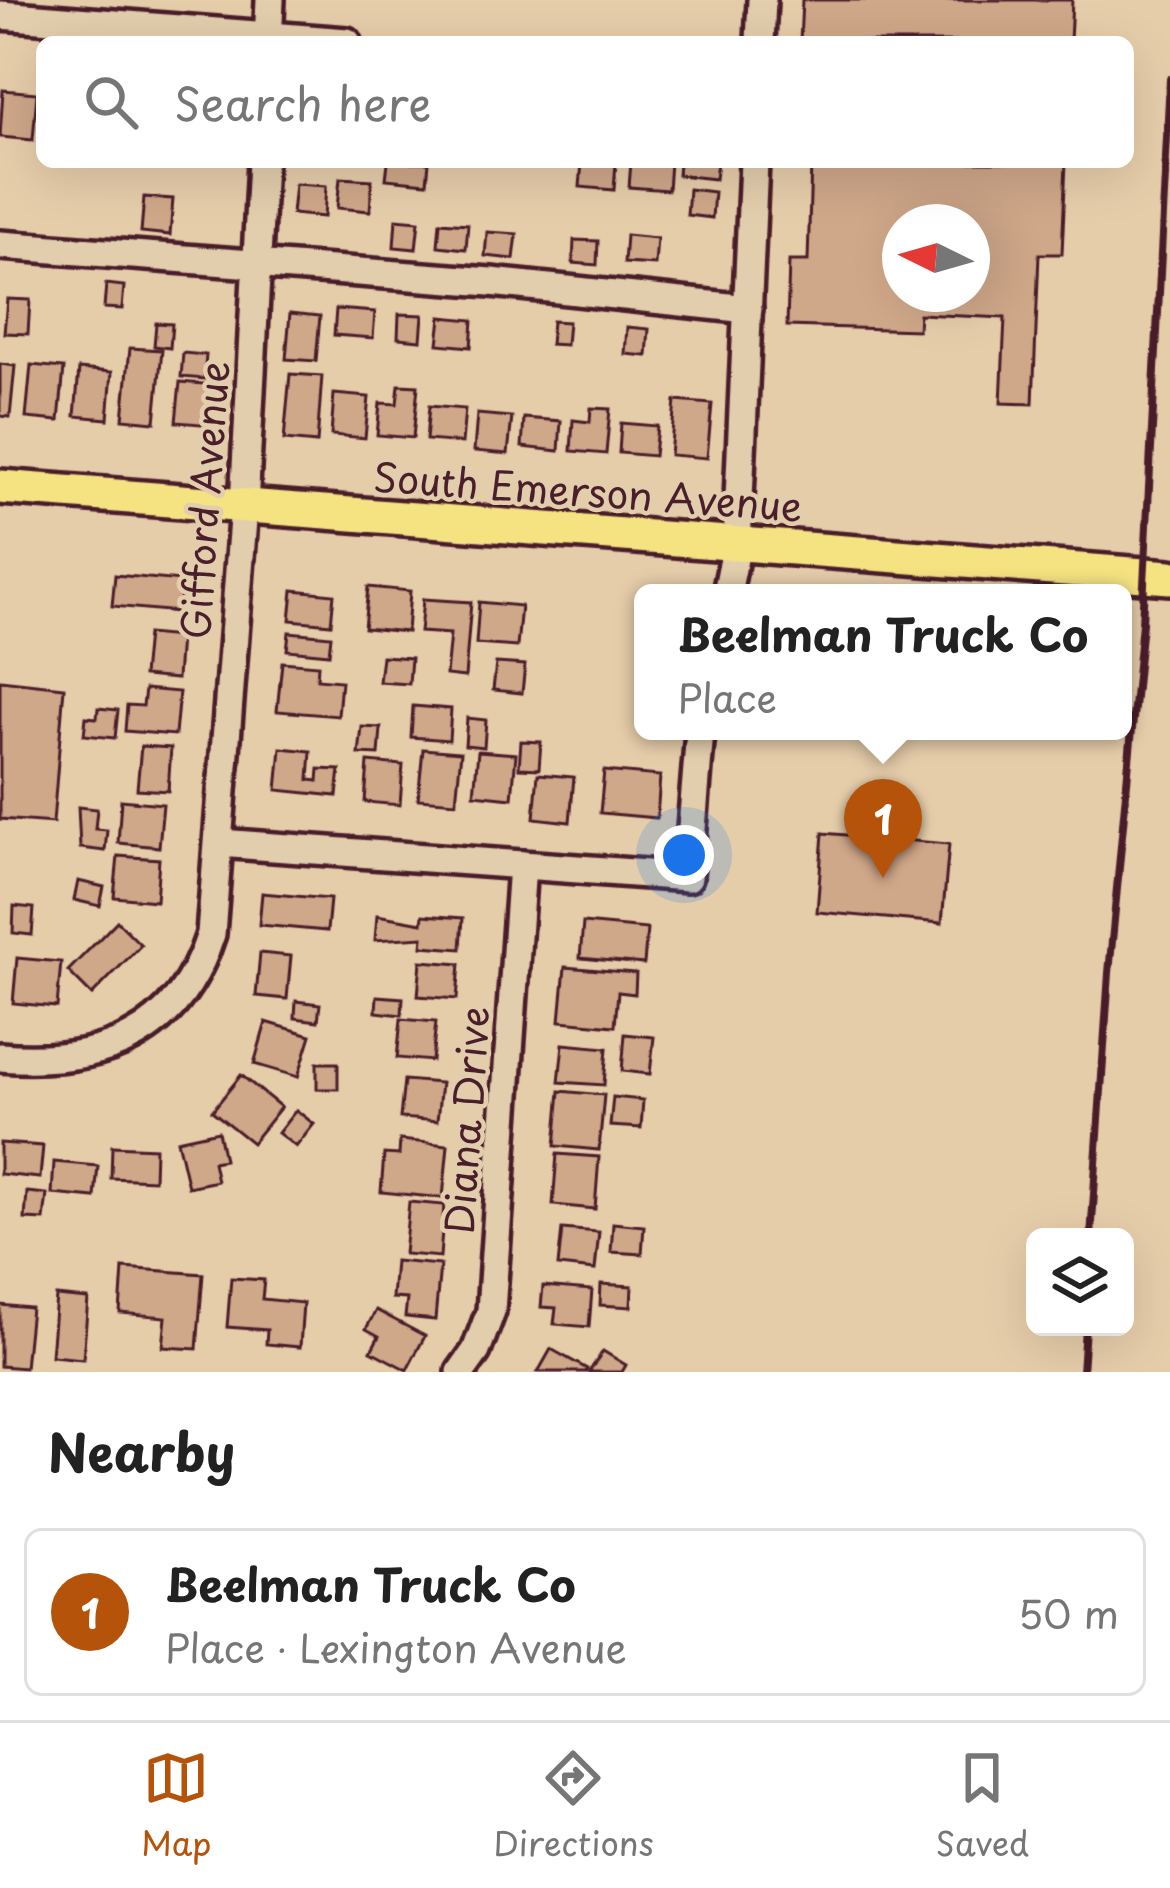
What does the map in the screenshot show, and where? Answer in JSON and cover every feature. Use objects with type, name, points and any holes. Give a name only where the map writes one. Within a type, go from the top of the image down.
[{"type":"main road","name":"South Emerson Avenue","points":[[0,487],[1170,577]]},
{"type":"street","points":[[268,36],[270,0]]},
{"type":"street","points":[[760,36],[762,0]]},
{"type":"street","points":[[0,15],[234,36]]},
{"type":"street","name":"Gifford Avenue","points":[[0,1057],[55,1060],[95,1054],[131,1038],[165,1012],[187,986],[207,946],[244,506],[262,168]]},
{"type":"street","points":[[729,584],[737,544],[754,168]]},
{"type":"street","points":[[0,245],[491,282],[748,309]]},
{"type":"street","points":[[219,843],[688,877],[699,740]]},
{"type":"street","name":"Diana Drive","points":[[461,1372],[476,1351],[491,1311],[522,865]]},
{"type":"building","points":[[802,0],[1072,0],[1070,36],[800,36]]},
{"type":"building","points":[[3,90],[36,93],[33,140],[0,137]]},
{"type":"building","points":[[387,168],[428,168],[427,183],[386,179]]},
{"type":"building","points":[[582,168],[616,168],[614,190],[580,187]]},
{"type":"building","points":[[631,168],[670,168],[668,190],[629,187]]},
{"type":"building","points":[[679,168],[716,168],[715,179],[678,175]]},
{"type":"building","points":[[811,168],[1066,168],[1062,254],[1039,254],[1033,404],[1001,403],[1005,318],[919,314],[918,330],[787,326],[789,261],[808,261]]},
{"type":"building","points":[[340,178],[372,180],[370,211],[337,208]]},
{"type":"building","points":[[295,184],[326,186],[324,217],[292,214]]},
{"type":"building","points":[[689,189],[714,192],[712,218],[687,215]]},
{"type":"building","points":[[144,197],[173,199],[170,235],[141,232]]},
{"type":"building","points":[[396,219],[419,221],[416,249],[394,247]]},
{"type":"building","points":[[440,222],[468,224],[466,249],[438,246]]},
{"type":"building","points":[[487,232],[517,234],[514,259],[485,256]]},
{"type":"building","points":[[626,235],[657,238],[655,265],[624,263]]},
{"type":"building","points":[[574,240],[598,241],[597,265],[573,263]]},
{"type":"building","points":[[106,284],[124,286],[122,309],[104,308]]},
{"type":"building","points":[[7,299],[30,300],[28,334],[4,333]]},
{"type":"building","points":[[336,309],[375,312],[373,338],[334,335]]},
{"type":"building","points":[[290,313],[320,316],[316,361],[286,359]]},
{"type":"building","points":[[399,314],[423,315],[421,340],[398,338]]},
{"type":"building","points":[[441,317],[473,320],[471,347],[438,344]]},
{"type":"building","points":[[552,321],[568,322],[566,345],[550,344]]},
{"type":"building","points":[[156,323],[172,324],[170,348],[154,346]]},
{"type":"building","points":[[627,327],[649,329],[647,356],[625,354]]},
{"type":"building","points":[[130,348],[162,350],[155,422],[123,419]]},
{"type":"building","points":[[183,353],[206,355],[204,379],[181,377]]},
{"type":"building","points":[[0,364],[15,366],[10,417],[0,416]]},
{"type":"building","points":[[31,365],[64,368],[59,421],[26,418]]},
{"type":"building","points":[[79,369],[112,372],[108,419],[75,416]]},
{"type":"building","points":[[290,374],[322,376],[317,443],[284,440]]},
{"type":"building","points":[[180,382],[216,385],[212,425],[176,422]]},
{"type":"building","points":[[399,385],[418,386],[413,438],[377,435],[380,403],[397,404]]},
{"type":"building","points":[[334,394],[369,397],[365,438],[331,435]]},
{"type":"building","points":[[675,401],[712,404],[707,458],[670,455]]},
{"type":"building","points":[[429,406],[465,409],[462,443],[426,440]]},
{"type":"building","points":[[591,408],[610,409],[606,454],[571,451],[573,420],[590,422]]},
{"type":"building","points":[[477,414],[512,417],[508,454],[474,451]]},
{"type":"building","points":[[524,418],[561,421],[559,451],[522,447]]},
{"type":"building","points":[[621,423],[657,426],[654,456],[619,453]]},
{"type":"building","points":[[115,575],[182,581],[179,612],[112,606]]},
{"type":"building","points":[[368,587],[410,591],[407,632],[364,628]]},
{"type":"building","points":[[293,590],[334,594],[331,624],[290,620]]},
{"type":"building","points":[[423,599],[471,602],[465,677],[446,675],[450,634],[420,632]]},
{"type":"building","points":[[479,602],[521,606],[517,647],[476,644]]},
{"type":"building","points":[[289,632],[331,636],[329,654],[287,650]]},
{"type":"building","points":[[147,634],[180,637],[177,679],[143,676]]},
{"type":"building","points":[[382,656],[411,658],[409,684],[379,682]]},
{"type":"building","points":[[282,662],[318,665],[317,679],[341,681],[338,716],[277,711]]},
{"type":"building","points":[[496,663],[525,665],[522,693],[493,690]]},
{"type":"building","points":[[0,680],[64,687],[53,823],[0,819]]},
{"type":"building","points":[[145,689],[179,692],[175,735],[125,731],[127,705],[143,706]]},
{"type":"building","points":[[413,706],[451,709],[449,740],[411,737]]},
{"type":"building","points":[[98,708],[118,710],[115,738],[84,735],[86,717],[97,718]]},
{"type":"building","points":[[467,718],[486,720],[484,747],[465,745]]},
{"type":"building","points":[[362,727],[381,728],[379,755],[359,754]]},
{"type":"building","points":[[521,741],[541,742],[539,769],[519,768]]},
{"type":"building","points":[[141,746],[171,748],[168,791],[137,789]]},
{"type":"building","points":[[281,748],[311,751],[309,780],[318,781],[319,769],[340,770],[337,796],[277,790]]},
{"type":"building","points":[[423,749],[461,752],[456,802],[418,799]]},
{"type":"building","points":[[478,751],[516,754],[512,798],[474,794]]},
{"type":"building","points":[[368,762],[403,765],[400,805],[365,802]]},
{"type":"building","points":[[604,771],[660,776],[657,818],[600,813]]},
{"type":"building","points":[[538,774],[574,777],[570,822],[534,818]]},
{"type":"building","points":[[121,800],[163,804],[159,847],[118,843]]},
{"type":"building","points":[[78,807],[97,809],[95,829],[107,830],[105,851],[80,848]]},
{"type":"building","points":[[823,833],[949,844],[942,923],[817,912]]},
{"type":"building","points":[[118,856],[159,859],[156,901],[114,897]]},
{"type":"building","points":[[78,881],[104,887],[100,906],[74,900]]},
{"type":"building","points":[[262,893],[330,899],[327,931],[259,925]]},
{"type":"building","points":[[14,906],[34,908],[32,935],[13,933]]},
{"type":"building","points":[[377,915],[422,923],[423,915],[463,918],[461,949],[422,946],[423,937],[375,940]]},
{"type":"building","points":[[117,921],[141,945],[92,995],[68,971]]},
{"type":"building","points":[[583,923],[647,929],[644,964],[580,958]]},
{"type":"building","points":[[260,953],[291,956],[287,999],[256,996]]},
{"type":"building","points":[[17,958],[61,962],[57,1007],[13,1003]]},
{"type":"building","points":[[421,961],[460,964],[457,999],[418,996]]},
{"type":"building","points":[[565,967],[636,973],[635,994],[618,992],[615,1026],[560,1021]]},
{"type":"building","points":[[377,996],[403,998],[402,1015],[376,1012]]},
{"type":"building","points":[[296,1001],[320,1004],[318,1021],[295,1018]]},
{"type":"building","points":[[401,1019],[436,1022],[432,1061],[397,1058]]},
{"type":"building","points":[[266,1022],[311,1035],[298,1077],[254,1064]]},
{"type":"building","points":[[625,1034],[654,1037],[650,1074],[622,1071]]},
{"type":"building","points":[[563,1044],[607,1048],[604,1085],[559,1082]]},
{"type":"building","points":[[317,1063],[338,1063],[338,1089],[317,1089]]},
{"type":"building","points":[[241,1075],[281,1107],[252,1143],[212,1111]]},
{"type":"building","points":[[404,1080],[441,1083],[437,1121],[400,1118]]},
{"type":"building","points":[[560,1091],[604,1095],[599,1150],[555,1146]]},
{"type":"building","points":[[613,1097],[643,1100],[641,1128],[610,1126]]},
{"type":"building","points":[[296,1110],[314,1124],[296,1147],[278,1133]]},
{"type":"building","points":[[218,1131],[224,1160],[213,1162],[217,1181],[188,1187],[177,1140]]},
{"type":"building","points":[[400,1140],[448,1145],[443,1198],[381,1192],[384,1154],[399,1155]]},
{"type":"building","points":[[0,1143],[43,1146],[40,1178],[0,1174]]},
{"type":"building","points":[[112,1146],[155,1148],[154,1180],[111,1178]]},
{"type":"building","points":[[557,1154],[599,1157],[595,1209],[553,1205]]},
{"type":"building","points":[[54,1162],[98,1166],[95,1198],[52,1194]]},
{"type":"building","points":[[27,1192],[47,1194],[44,1220],[25,1219]]},
{"type":"building","points":[[409,1202],[444,1205],[440,1257],[404,1254]]},
{"type":"building","points":[[613,1223],[644,1226],[642,1254],[611,1252]]},
{"type":"building","points":[[562,1229],[599,1232],[595,1270],[558,1266]]},
{"type":"building","points":[[395,1261],[440,1265],[435,1320],[405,1317],[407,1299],[392,1298]]},
{"type":"building","points":[[123,1268],[203,1274],[197,1349],[163,1347],[166,1317],[120,1313]]},
{"type":"building","points":[[231,1278],[264,1280],[262,1299],[303,1303],[300,1347],[266,1344],[267,1330],[227,1327]]},
{"type":"building","points":[[601,1284],[632,1286],[631,1307],[600,1305]]},
{"type":"building","points":[[543,1286],[592,1290],[589,1327],[554,1324],[556,1308],[541,1307]]},
{"type":"building","points":[[56,1296],[88,1299],[83,1359],[51,1356]]},
{"type":"building","points":[[0,1305],[31,1308],[25,1368],[0,1366]]},
{"type":"building","points":[[376,1310],[425,1336],[407,1370],[371,1351],[379,1336],[366,1329]]},
{"type":"building","points":[[551,1349],[587,1369],[586,1372],[538,1372]]},
{"type":"building","points":[[603,1351],[626,1365],[622,1372],[589,1372]]},
{"type":"railway","points":[[1132,729],[1142,623],[1170,79]]},
{"type":"railway","points":[[1092,1228],[1131,740]]},
{"type":"railway","points":[[1082,1372],[1084,1336]]},
{"type":"place","name":"Beelman Truck Co","points":[[883,878]]}]
